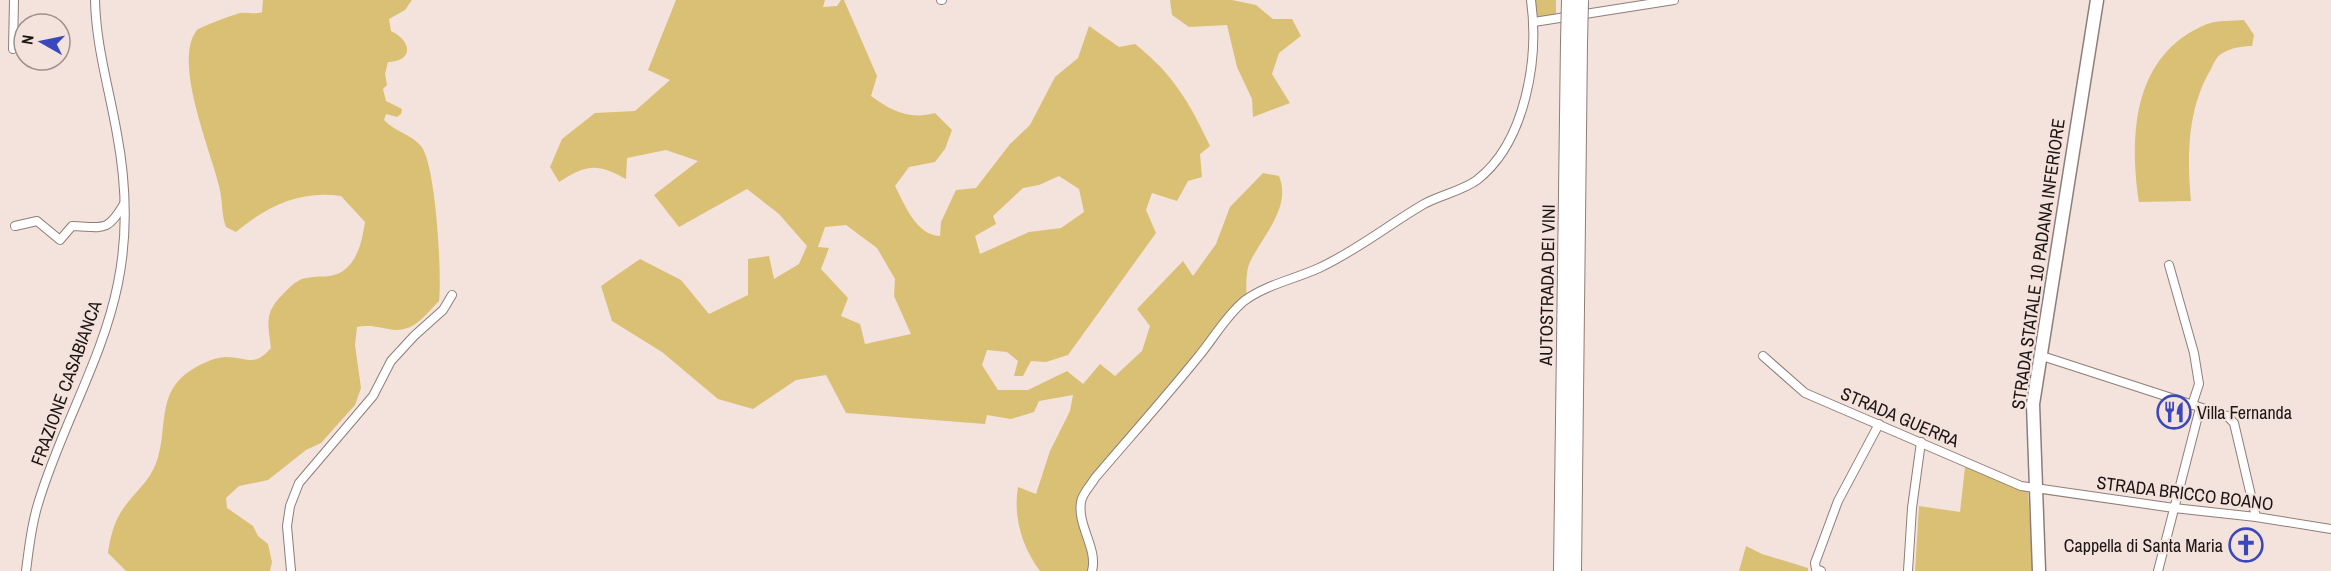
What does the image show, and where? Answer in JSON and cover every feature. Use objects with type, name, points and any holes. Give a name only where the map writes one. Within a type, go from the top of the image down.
[{"type":"highway","name":"AUTOSTRADA DEI VINI","points":[[1569,0],[1574,43],[1574,571]]},
{"type":"highway","name":"AUTOSTRADA DEI VINI","points":[[1561,571],[1574,43],[1581,0]]},
{"type":"main road","name":"STRADA STATALE 10 PADANA INFERIORE","points":[[2039,571],[2033,404],[2097,0]]},
{"type":"street","name":"FRAZIONE CASABIANCA","points":[[26,571],[38,504],[104,331],[118,283],[124,236],[124,203],[118,134],[96,32],[95,0]]},
{"type":"street","points":[[1092,571],[1095,562],[1082,525],[1081,501],[1095,478],[1200,355],[1228,316],[1246,299],[1320,268],[1376,236],[1425,203],[1476,181],[1495,162],[1512,136],[1523,109],[1534,22],[1531,0]]},
{"type":"street","points":[[1534,22],[1674,0]]},
{"type":"street","points":[[15,226],[37,221],[60,240],[72,226],[107,226],[113,223],[124,203]]},
{"type":"street","points":[[2158,571],[2174,508],[2199,384],[2194,353],[2169,265]]},
{"type":"street","points":[[291,571],[287,526],[290,506],[299,483],[373,396],[391,361],[443,310],[452,296]]},
{"type":"street","points":[[2039,355],[2227,416],[2234,423],[2256,516]]},
{"type":"street","name":"STRADA GUERRA","points":[[1764,356],[1805,393],[2021,486],[2035,488]]},
{"type":"street","points":[[1821,571],[1816,569],[1815,563],[1838,501],[1879,424]]},
{"type":"street","points":[[1908,571],[1913,498],[1921,442]]},
{"type":"street","name":"STRADA BRICCO BOANO","points":[[2035,488],[2174,508],[2256,516],[2331,530]]},
{"type":"shaded area","points":[[263,0],[412,0],[405,10],[389,19],[391,31],[403,40],[407,50],[402,58],[388,62],[385,74],[387,85],[383,89],[386,101],[402,109],[401,114],[397,117],[386,114],[384,120],[417,142],[426,157],[431,174],[437,220],[440,268],[439,301],[409,328],[395,330],[372,326],[357,327],[355,345],[361,388],[355,405],[321,443],[306,450],[268,480],[239,486],[226,498],[227,508],[253,526],[258,536],[268,544],[272,562],[270,571],[126,571],[108,553],[112,535],[121,511],[148,478],[155,465],[161,446],[167,401],[178,381],[205,362],[226,357],[250,360],[260,358],[271,348],[269,316],[280,297],[301,279],[334,275],[343,271],[353,261],[363,236],[365,222],[341,196],[326,195],[312,195],[285,202],[260,215],[236,232],[226,227],[219,186],[191,84],[190,44],[197,30],[204,26],[240,13],[262,12]]},
{"type":"shaded area","points":[[676,0],[825,0],[823,7],[837,6],[841,0],[844,0],[877,76],[871,96],[901,113],[926,115],[935,113],[952,130],[945,149],[935,162],[909,167],[895,186],[907,210],[918,225],[940,236],[941,222],[956,190],[976,188],[1010,144],[1030,125],[1055,77],[1078,58],[1089,26],[1119,47],[1135,44],[1149,55],[1179,90],[1210,146],[1200,154],[1202,177],[1188,181],[1177,201],[1152,193],[1146,210],[1156,233],[1068,355],[1046,362],[1031,361],[1023,376],[1014,376],[1018,361],[1007,352],[987,350],[982,365],[998,390],[1028,390],[1067,371],[1083,384],[1100,364],[1115,376],[1142,351],[1150,326],[1137,309],[1183,261],[1193,276],[1216,244],[1230,207],[1263,173],[1279,176],[1282,199],[1274,221],[1248,266],[1246,299],[1081,500],[1092,571],[1040,571],[1028,552],[1018,520],[1018,487],[1036,494],[1050,451],[1070,411],[1073,395],[1039,401],[1034,412],[1011,419],[987,415],[985,424],[846,413],[826,375],[796,380],[753,409],[718,399],[662,352],[612,321],[601,286],[640,259],[681,280],[709,314],[748,295],[748,259],[769,256],[774,279],[799,264],[807,246],[779,214],[747,189],[679,227],[654,195],[698,161],[666,150],[627,158],[626,179],[607,170],[592,168],[577,172],[559,182],[550,167],[562,139],[595,113],[635,111],[670,80],[648,70]],"holes":[[[1059,176],[1079,189],[1084,212],[1061,228],[1029,232],[980,254],[975,236],[996,224],[993,216],[1023,188],[1039,185]],[[846,225],[877,248],[895,279],[894,296],[911,334],[865,344],[860,324],[841,316],[848,298],[821,269],[829,248],[818,247],[825,227]]]},
{"type":"shaded area","points":[[1170,0],[1232,0],[1256,5],[1273,19],[1292,19],[1301,36],[1279,53],[1272,74],[1290,103],[1253,117],[1252,99],[1237,67],[1227,25],[1189,27],[1172,15]]},
{"type":"shaded area","points":[[1531,0],[1556,0],[1556,19],[1534,22]]},
{"type":"shaded area","points":[[2244,20],[2254,35],[2252,46],[2232,49],[2219,55],[2197,100],[2190,133],[2191,201],[2139,202],[2135,150],[2137,124],[2150,76],[2164,55],[2182,37],[2207,24]]},
{"type":"shaded area","points":[[1965,467],[2028,491],[2033,571],[1915,571],[1919,506],[1960,512]]},
{"type":"shaded area","points":[[1746,546],[1762,554],[1808,568],[1808,571],[1739,571]]},
{"type":"place","name":"Villa Fernanda","points":[[2174,412]]},
{"type":"place","name":"Cappella di Santa Maria","points":[[2246,545]]}]
